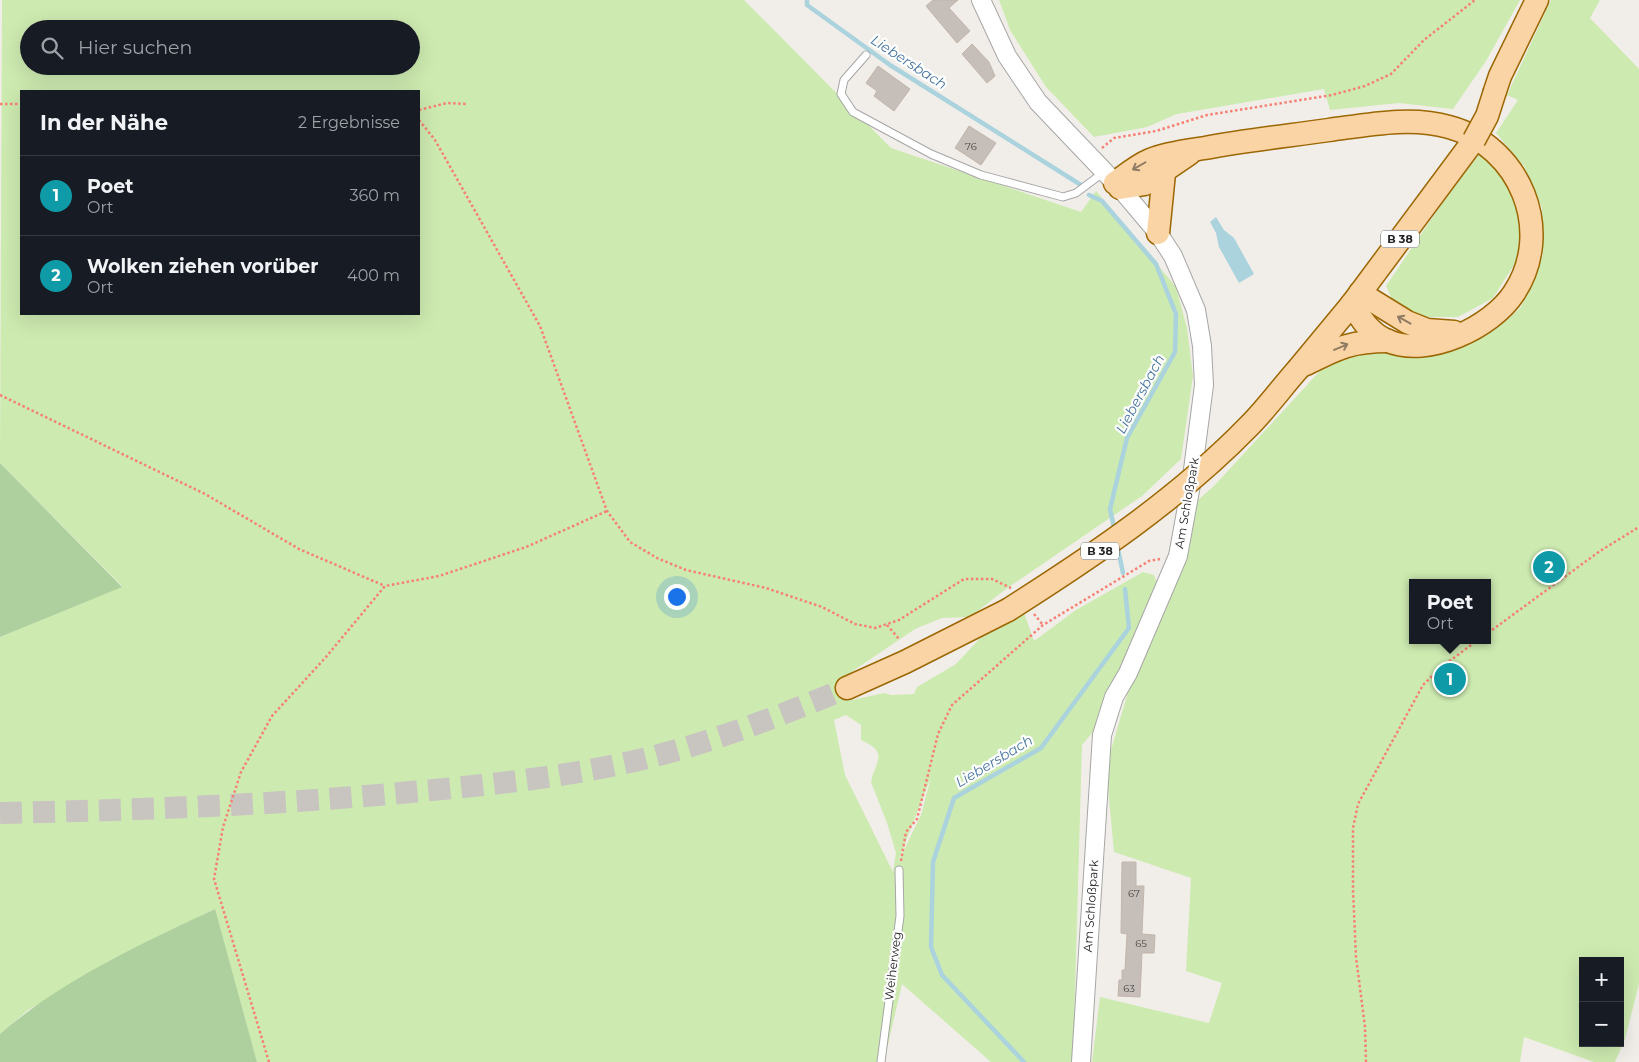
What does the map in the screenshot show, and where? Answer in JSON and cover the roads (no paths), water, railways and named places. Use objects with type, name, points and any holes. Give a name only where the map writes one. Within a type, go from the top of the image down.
[{"type":"main road","name":"B 38","points":[[847,688],[905,662],[1103,549],[1145,518],[1249,426],[1356,298],[1474,140],[1487,116],[1500,76],[1537,0]]},
{"type":"main road","points":[[1113,181],[1150,160],[1201,148],[1377,124],[1414,122],[1449,127],[1482,141],[1505,161],[1521,185],[1531,213],[1530,257],[1524,275],[1514,294],[1500,310],[1483,322],[1439,343],[1413,346],[1388,341],[1356,342],[1343,346],[1299,368]]},
{"type":"main road","points":[[1113,181],[1145,184],[1164,173],[1182,158],[1201,148]]},
{"type":"main road","points":[[1158,233],[1164,173]]},
{"type":"main road","points":[[1356,298],[1427,330],[1464,332]]},
{"type":"main road","points":[[1356,298],[1366,326],[1388,341]]},
{"type":"street","name":"Am Schloßpark","points":[[981,0],[1007,56],[1038,102],[1113,181],[1158,233],[1173,256],[1196,310],[1202,346],[1204,385],[1199,432],[1178,556],[1128,673],[1114,697],[1102,735],[1080,1062]]},
{"type":"lane","points":[[866,56],[844,80],[841,94],[852,112],[931,154],[981,175],[1063,197],[1113,181]]},
{"type":"lane","name":"Weiherweg","points":[[881,1062],[900,916],[899,870]]},
{"type":"water","points":[[1216,217],[1224,230],[1234,238],[1254,274],[1239,283],[1219,247],[1216,233],[1210,222]]},
{"type":"waterway","name":"Liebersbach","points":[[807,0],[807,5],[890,65],[1081,185]]},
{"type":"waterway","name":"Liebersbach","points":[[1089,195],[1102,201],[1156,264],[1176,314],[1175,352],[1127,438],[1110,509],[1115,532]]},
{"type":"waterway","name":"Liebersbach","points":[[1117,544],[1123,573]]},
{"type":"waterway","name":"Liebersbach","points":[[1024,1062],[942,975],[931,947],[933,862],[954,798],[1041,748],[1129,628],[1125,589]]},
{"type":"tunnel","points":[[0,813],[257,804],[360,797],[557,776],[643,759],[695,745],[847,688]]},
{"type":"place","name":"Wolken ziehen vorüber","points":[[1549,567]]},
{"type":"place","name":"Poet","points":[[1450,679]]}]
